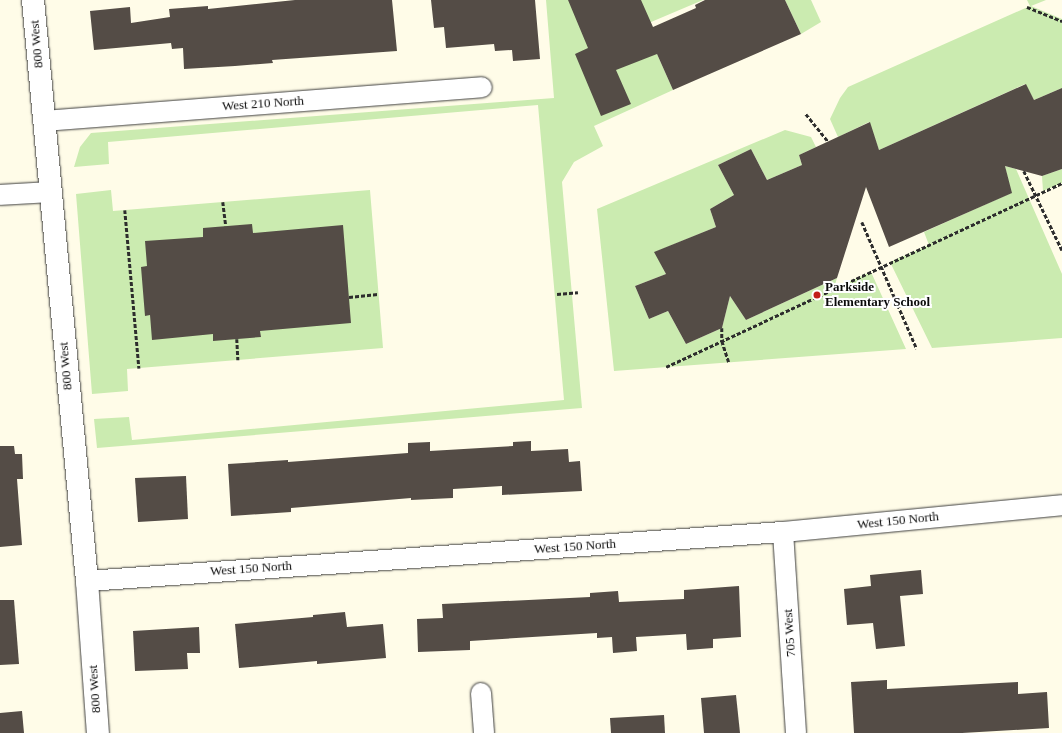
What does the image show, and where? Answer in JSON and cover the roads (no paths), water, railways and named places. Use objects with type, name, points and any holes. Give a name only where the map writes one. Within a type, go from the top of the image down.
[{"type":"street","name":"800 West","points":[[33,0],[87,581],[98,733]]},
{"type":"street","name":"West 210 North","points":[[44,121],[482,87]]},
{"type":"street","points":[[0,195],[50,192]]},
{"type":"street","name":"West 150 North","points":[[87,581],[783,532],[1062,505]]},
{"type":"street","name":"705 West","points":[[783,532],[796,733]]},
{"type":"street","points":[[481,693],[484,733]]},
{"type":"place","name":"Parkside Elementary School","points":[[817,295]]}]
